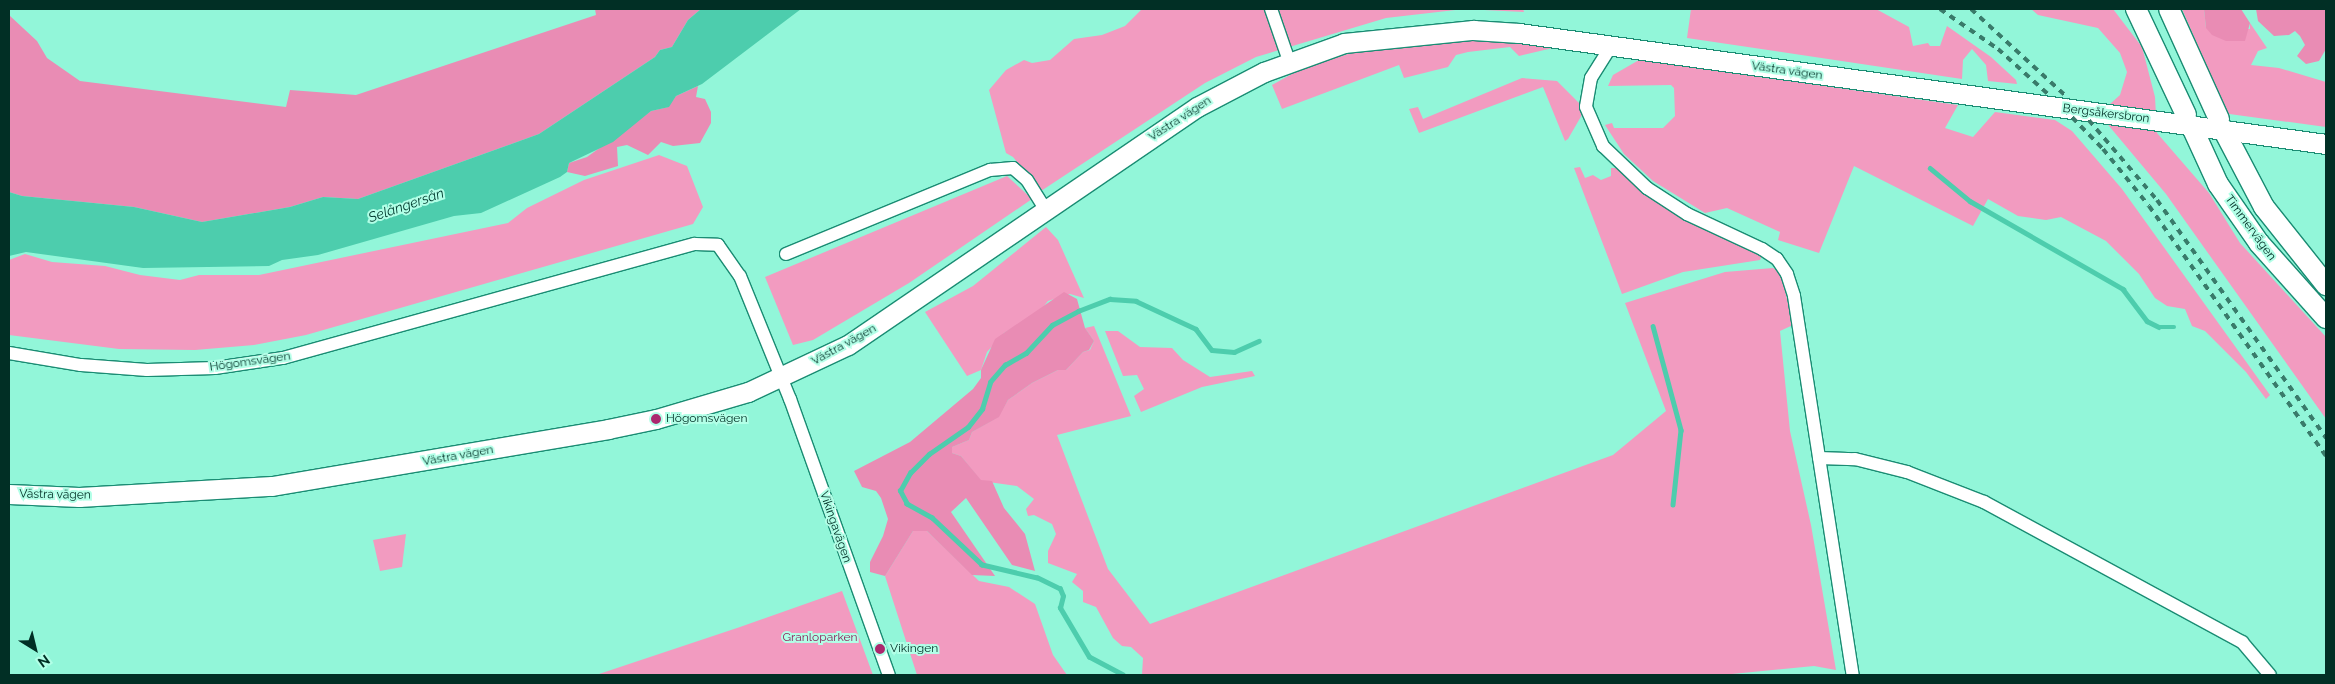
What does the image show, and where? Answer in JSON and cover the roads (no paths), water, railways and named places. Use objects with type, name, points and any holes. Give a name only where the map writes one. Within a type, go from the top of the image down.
[{"type":"main road","name":"Timmervägen","points":[[2136,9],[2218,184],[2259,243],[2326,318]]},
{"type":"main road","name":"Timmervägen","points":[[2169,9],[2221,124],[2264,207],[2326,286]]},
{"type":"street","points":[[1271,9],[1290,61]]},
{"type":"street","name":"Västra vägen","points":[[9,494],[89,496],[272,486],[423,463],[656,419],[720,400],[782,377],[865,335],[1197,107],[1290,61],[1344,43],[1474,30],[1612,44],[1682,56],[1962,95]]},
{"type":"street","points":[[1612,44],[1591,78],[1586,107],[1603,146],[1647,188],[1687,214],[1762,249],[1777,259],[1787,274],[1794,296],[1853,675]]},
{"type":"street","name":"Bergsåkersbron","points":[[1962,95],[2221,124],[2250,133],[2326,144]]},
{"type":"street","points":[[786,254],[990,170],[1013,168],[1027,180],[1046,210]]},
{"type":"street","name":"Högomsvägen","points":[[9,354],[81,365],[147,370],[214,368],[283,358],[710,243],[723,248],[733,264],[782,377]]},
{"type":"street","name":"Vikingavägen","points":[[782,377],[889,675]]},
{"type":"street","points":[[1819,458],[1855,460],[1907,472],[1984,502],[2229,634],[2242,642],[2270,675]]},
{"type":"water","name":"Selångersån","points":[[701,9],[801,9],[702,84],[676,96],[669,107],[651,111],[613,142],[569,163],[567,172],[560,177],[481,213],[454,216],[318,255],[282,260],[269,266],[143,268],[26,252],[9,256],[9,192],[22,196],[134,207],[202,222],[290,207],[323,197],[358,199],[539,134],[655,57],[660,50],[672,47],[688,20]]},
{"type":"waterway","points":[[1930,168],[1970,201],[2123,289],[2147,321],[2159,327],[2174,327]]},
{"type":"waterway","points":[[1123,675],[1089,657],[1060,608],[1063,596],[1060,589],[1037,578],[982,565],[932,518],[907,504],[900,491],[910,473],[929,454],[968,427],[982,409],[990,382],[1005,365],[1026,353],[1052,325],[1078,311],[1110,299],[1136,301],[1196,329],[1212,350],[1234,352],[1259,341]]},
{"type":"waterway","points":[[1653,326],[1681,430],[1673,505]]},
{"type":"railway","points":[[1940,9],[1998,49],[2049,95]]},
{"type":"railway","points":[[1971,9],[2068,98]]},
{"type":"railway","points":[[2064,109],[2103,149],[2149,206],[2326,456]]},
{"type":"railway","points":[[2081,111],[2157,200],[2326,438]]},
{"type":"place","name":"Högomsvägen","points":[[656,419]]},
{"type":"place","name":"Vikingen","points":[[880,649]]},
{"type":"park label","name":"Granloparken","points":[[820,638]]}]
